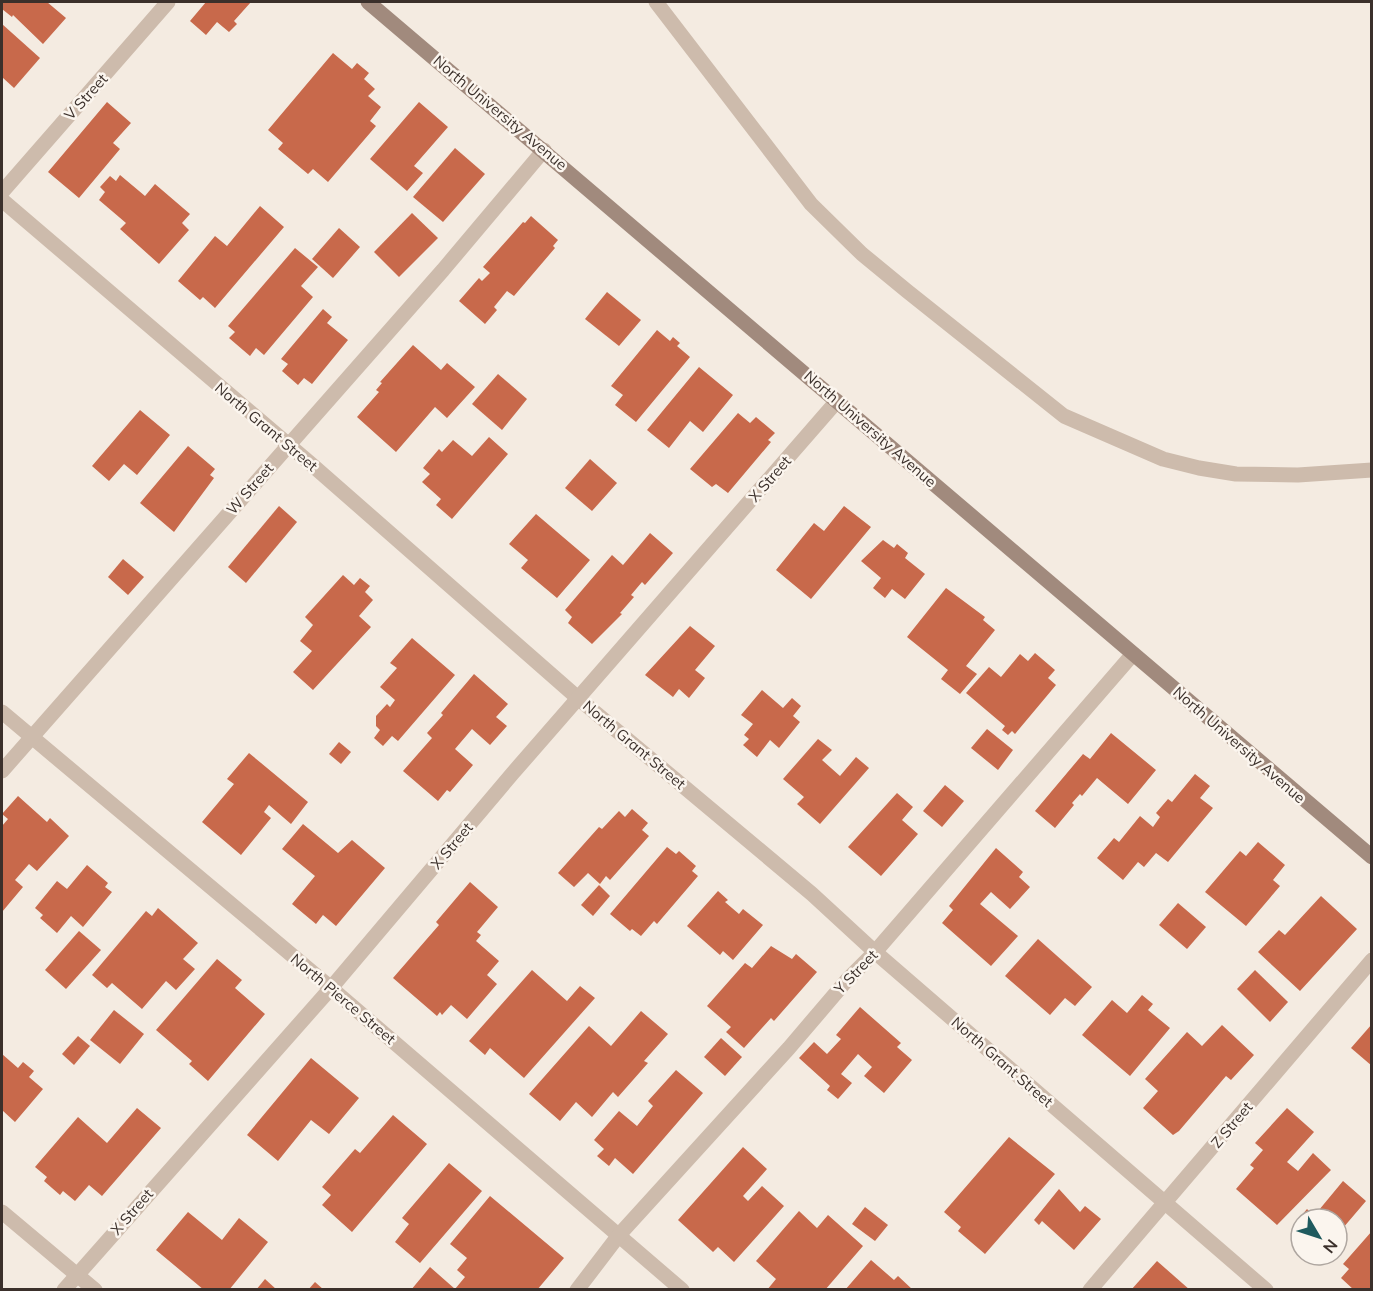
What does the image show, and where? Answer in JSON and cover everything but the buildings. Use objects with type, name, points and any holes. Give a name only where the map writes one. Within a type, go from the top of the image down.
[{"type":"street","name":"V Street","points":[[2,192],[168,2]]},
{"type":"street","name":"North University Avenue","points":[[368,2],[1371,856]]},
{"type":"street","points":[[656,2],[811,204],[898,284],[1064,416],[1106,437],[1163,459],[1236,474],[1298,476],[1371,470]]},
{"type":"street","name":"W Street","points":[[2,771],[436,278],[544,150]]},
{"type":"street","name":"North Grant Street","points":[[2,200],[579,699],[803,886],[875,952],[1266,1290]]},
{"type":"street","name":"X Street","points":[[64,1290],[331,988],[837,401]]},
{"type":"street","name":"Y Street","points":[[576,1290],[619,1235],[789,1048],[847,980],[875,952],[1133,654]]},
{"type":"street","name":"North Pierce Street","points":[[2,712],[331,988],[682,1290]]},
{"type":"street","name":"Z Street","points":[[1090,1290],[1371,960]]},
{"type":"street","points":[[2,1212],[95,1290]]}]
